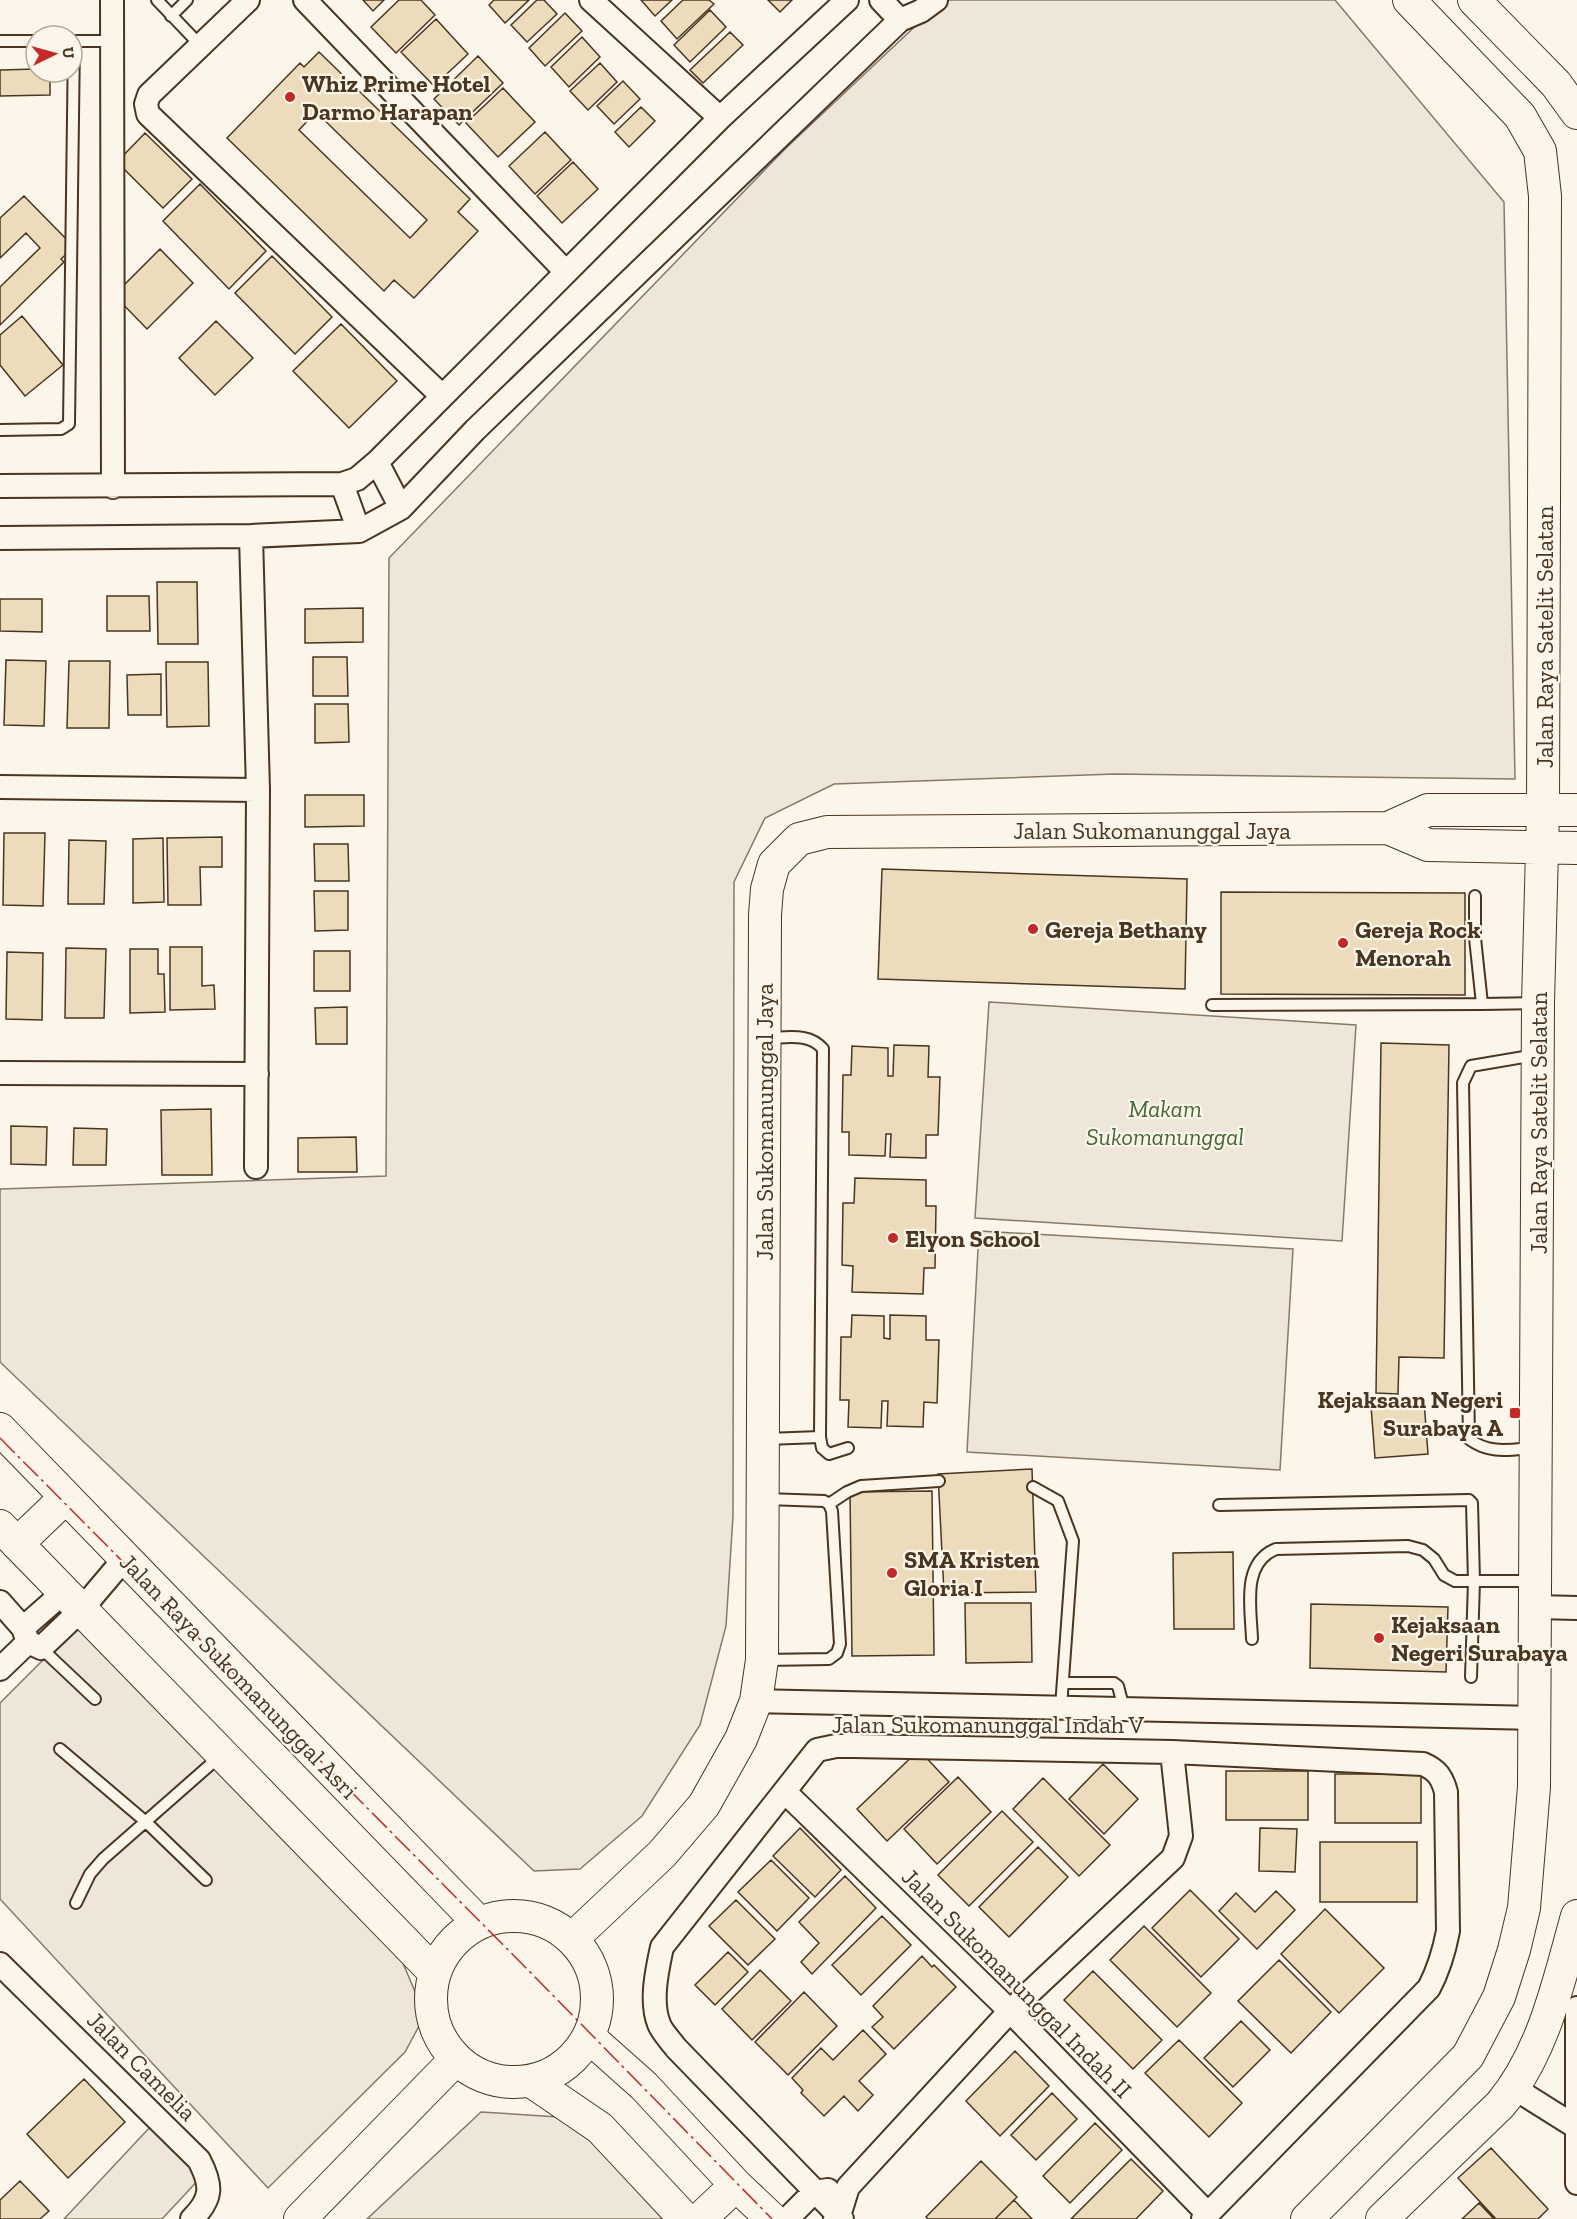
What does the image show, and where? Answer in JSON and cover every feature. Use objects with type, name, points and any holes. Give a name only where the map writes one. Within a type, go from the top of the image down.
[{"type":"street","points":[[112,0],[114,41],[113,487]]},
{"type":"street","points":[[248,0],[149,95],[146,104],[148,114],[442,396]]},
{"type":"street","points":[[305,0],[566,272]]},
{"type":"street","points":[[591,0],[720,118]]},
{"type":"street","points":[[0,486],[342,484],[357,479],[377,462],[720,118],[847,0]]},
{"type":"street","points":[[881,0],[900,20]]},
{"type":"street","points":[[0,538],[250,536],[359,531],[401,508],[475,430],[900,20],[921,11],[936,0]]},
{"type":"street","name":"Jalan Raya Satelit Selatan","points":[[1307,2219],[1468,2056],[1499,1997],[1524,1908],[1533,1787],[1538,1003],[1543,847],[1545,195],[1540,151],[1520,116],[1408,0]]},
{"type":"street","points":[[1474,0],[1556,84],[1577,113]]},
{"type":"street","points":[[377,462],[401,508]]},
{"type":"street","points":[[342,484],[359,531]]},
{"type":"street","points":[[250,536],[258,790],[256,1167]]},
{"type":"street","points":[[0,787],[258,790]]},
{"type":"street","name":"Jalan Sukomanunggal Jaya","points":[[1388,828],[1428,810],[1577,810]]},
{"type":"street","name":"Jalan Sukomanunggal Jaya","points":[[572,1939],[662,1854],[704,1805],[741,1739],[756,1701],[762,1660],[767,889],[774,864],[800,839],[827,832],[1388,828],[1428,845],[1577,848]]},
{"type":"street","points":[[0,1073],[256,1074]]},
{"type":"street","name":"Jalan Raya Sukomanunggal Asri","points":[[0,1429],[479,1923]]},
{"type":"street","points":[[66,1497],[8,1535],[435,1973]]},
{"type":"street","points":[[0,1669],[73,1601],[125,1558]]},
{"type":"street","points":[[1536,1594],[1577,1608]]},
{"type":"street","points":[[0,1602],[31,1639]]},
{"type":"street","points":[[756,1701],[1534,1718]]},
{"type":"street","name":"Jalan Sukomanunggal Indah V","points":[[839,2218],[676,2048],[659,2024],[655,1993],[656,1974],[662,1947],[817,1750],[836,1746],[1172,1752],[1423,1764],[1436,1769],[1443,1780],[1446,1792],[1448,1931],[1437,1973],[1429,1988],[1205,2216]]},
{"type":"street","points":[[839,2218],[848,2187],[1010,2011],[1173,1858],[1181,1836],[1172,1752]]},
{"type":"street","name":"Jalan Sukomanunggal Indah II","points":[[785,1792],[1010,2011],[1205,2216]]},
{"type":"street","points":[[511,1915],[544,1920],[572,1939],[592,1967],[598,2002],[589,2037],[575,2057],[555,2073],[531,2081],[504,2082],[478,2074],[456,2059],[442,2040],[433,2019],[431,1996],[435,1973],[452,1943],[479,1923],[511,1915]]},
{"type":"street","points":[[1382,2219],[1500,2105],[1514,2088],[1550,2015],[1577,1916]]},
{"type":"street","name":"Jalan Camelia","points":[[0,1964],[199,2160],[207,2177],[209,2193],[205,2206],[192,2219]]},
{"type":"street","points":[[1577,2008],[1577,2183]]},
{"type":"street","points":[[589,2037],[644,2086],[736,2185],[772,2219]]},
{"type":"street","points":[[300,2219],[456,2059]]},
{"type":"street","points":[[531,2081],[600,2128],[686,2219]]},
{"type":"street","points":[[1514,2088],[1576,2127]]},
{"type":"street","points":[[700,2219],[736,2185]]},
{"type":"street","points":[[787,2219],[814,2192],[848,2187]]},
{"type":"lane","points":[[157,0],[200,45]]},
{"type":"lane","points":[[171,16],[187,0]]},
{"type":"lane","points":[[0,41],[24,41]]},
{"type":"lane","points":[[84,41],[114,41]]},
{"type":"lane","points":[[0,430],[61,429],[69,424],[73,84]]},
{"type":"lane","points":[[1475,896],[1475,938],[1482,1004]]},
{"type":"lane","points":[[1212,1005],[1538,1003]]},
{"type":"lane","points":[[765,1038],[806,1037],[816,1040],[823,1049],[820,1437],[825,1452],[830,1454],[848,1448]]},
{"type":"lane","points":[[1535,1448],[1499,1450],[1480,1447],[1469,1439],[1463,1083],[1471,1066],[1539,1055]]},
{"type":"lane","points":[[763,1439],[820,1437]]},
{"type":"lane","points":[[830,1504],[847,1492],[861,1486],[939,1481]]},
{"type":"lane","points":[[1033,1486],[1058,1501],[1074,1541],[1061,1707]]},
{"type":"lane","points":[[762,1499],[824,1501],[830,1504],[840,1644],[837,1653],[829,1659],[762,1660]]},
{"type":"lane","points":[[1219,1505],[1469,1500],[1472,1503],[1474,1581],[1471,1677]]},
{"type":"lane","points":[[1252,1639],[1250,1586],[1256,1565],[1264,1553],[1276,1549],[1408,1546],[1423,1550],[1434,1559],[1444,1575],[1455,1581],[1474,1581],[1536,1594]]},
{"type":"lane","points":[[31,1639],[94,1699]]},
{"type":"lane","points":[[1063,1683],[1114,1683],[1118,1686],[1124,1708]]},
{"type":"lane","points":[[60,1749],[146,1822],[206,1880]]},
{"type":"lane","points":[[76,1903],[90,1874],[103,1859],[222,1755]]},
{"type":"green space","points":[[943,0],[1335,0],[1504,202],[1515,779],[1115,774],[834,784],[765,818],[734,882],[733,1516],[726,1626],[700,1725],[642,1816],[580,1869],[534,1871],[0,1362],[0,1189],[386,1176],[389,558],[785,149]]},
{"type":"green space","name":"Makam Sukomanunggal","points":[[989,1002],[1356,1025],[1342,1241],[975,1218]]},
{"type":"green space","points":[[979,1231],[1293,1249],[1280,1470],[967,1452]]},
{"type":"green space","points":[[78,1625],[399,1954],[425,2015],[405,2052],[268,2188],[0,1899],[0,1703]]},
{"type":"green space","points":[[481,2112],[574,2118],[667,2219],[367,2219]]},
{"type":"green space","points":[[151,2126],[203,2175],[162,2219],[64,2219]]},
{"type":"building","points":[[363,0],[384,0],[373,11]]},
{"type":"building","points":[[399,0],[421,0],[435,15],[396,53],[371,27]]},
{"type":"building","points":[[494,0],[529,0],[505,23],[489,5]]},
{"type":"building","points":[[537,0],[544,0],[557,14],[527,42],[511,25]]},
{"type":"building","points":[[641,0],[672,0],[655,16]]},
{"type":"building","points":[[683,0],[709,0],[714,4],[677,39],[661,21]]},
{"type":"building","points":[[768,0],[792,0],[780,12]]},
{"type":"building","points":[[710,10],[726,27],[690,62],[674,45]]},
{"type":"building","points":[[565,13],[582,31],[545,66],[529,48]]},
{"type":"building","points":[[436,19],[468,54],[434,86],[401,52]]},
{"type":"building","points":[[730,32],[743,45],[703,83],[690,70]]},
{"type":"building","points":[[582,37],[600,57],[569,87],[551,67]]},
{"type":"building","points":[[319,52],[470,199],[458,212],[478,231],[414,298],[394,280],[384,291],[227,138],[300,63],[304,67]],"holes":[[[316,112],[427,220],[410,238],[299,130]]]},
{"type":"building","points":[[478,56],[503,83],[459,125],[434,99]]},
{"type":"building","points":[[600,63],[617,82],[588,110],[570,91]]},
{"type":"building","points":[[24,69],[24,84],[50,84],[50,95],[0,96],[0,70]]},
{"type":"building","points":[[623,81],[640,99],[614,124],[597,106]]},
{"type":"building","points":[[503,88],[535,122],[498,157],[466,123]]},
{"type":"building","points":[[641,107],[655,121],[629,147],[615,132]]},
{"type":"building","points":[[545,132],[571,160],[535,194],[509,166]]},
{"type":"building","points":[[145,133],[192,179],[163,208],[117,162]]},
{"type":"building","points":[[573,162],[598,189],[562,223],[537,196]]},
{"type":"building","points":[[200,184],[266,251],[229,289],[163,221]]},
{"type":"building","points":[[24,196],[74,247],[61,259],[64,262],[0,325],[0,287],[40,248],[26,233],[0,258],[0,218]]},
{"type":"building","points":[[160,249],[193,283],[147,329],[114,295]]},
{"type":"building","points":[[272,256],[332,317],[295,354],[235,293]]},
{"type":"building","points":[[22,316],[63,365],[25,396],[0,365],[0,335]]},
{"type":"building","points":[[216,321],[253,358],[215,395],[179,358]]},
{"type":"building","points":[[341,324],[397,381],[349,428],[293,371]]},
{"type":"building","points":[[157,582],[197,582],[198,644],[158,644]]},
{"type":"building","points":[[107,596],[149,596],[150,631],[107,631]]},
{"type":"building","points":[[0,599],[42,599],[42,632],[0,631]]},
{"type":"building","points":[[363,608],[363,642],[305,643],[305,609]]},
{"type":"building","points":[[313,657],[347,657],[348,696],[313,696]]},
{"type":"building","points":[[6,660],[46,661],[44,726],[4,725]]},
{"type":"building","points":[[69,661],[110,661],[109,728],[67,728]]},
{"type":"building","points":[[166,662],[208,662],[209,726],[167,727]]},
{"type":"building","points":[[161,674],[161,715],[128,715],[127,675]]},
{"type":"building","points":[[315,704],[348,704],[349,742],[315,743]]},
{"type":"building","points":[[305,795],[364,795],[364,826],[305,827]]},
{"type":"building","points":[[4,833],[45,833],[43,906],[3,905]]},
{"type":"building","points":[[222,837],[222,867],[200,867],[201,905],[168,905],[167,838]]},
{"type":"building","points":[[163,838],[164,902],[133,903],[133,839]]},
{"type":"building","points":[[69,840],[106,841],[104,904],[68,904]]},
{"type":"building","points":[[314,844],[348,844],[349,881],[315,881]]},
{"type":"building","name":"Gereja Bethany","points":[[882,869],[1187,879],[1185,989],[878,979]]},
{"type":"building","points":[[314,891],[348,891],[348,930],[315,931]]},
{"type":"building","name":"Gereja Rock Menorah","points":[[1221,892],[1465,893],[1465,995],[1221,994]]},
{"type":"building","points":[[170,947],[202,947],[202,986],[214,985],[215,1009],[170,1010]]},
{"type":"building","points":[[66,948],[106,949],[104,1018],[65,1018]]},
{"type":"building","points":[[130,949],[158,949],[158,974],[164,974],[165,1012],[130,1013]]},
{"type":"building","points":[[314,951],[350,951],[350,991],[314,991]]},
{"type":"building","points":[[7,952],[43,953],[42,1020],[6,1019]]},
{"type":"building","points":[[347,1007],[347,1044],[316,1044],[315,1008]]},
{"type":"building","points":[[1381,1043],[1449,1045],[1444,1358],[1399,1357],[1398,1394],[1376,1393]]},
{"type":"building","points":[[894,1045],[929,1046],[928,1077],[940,1077],[938,1135],[926,1135],[926,1158],[890,1157],[891,1134],[886,1134],[885,1156],[849,1155],[849,1132],[842,1132],[843,1075],[851,1075],[852,1046],[888,1048],[888,1076],[893,1076]]},
{"type":"building","points":[[211,1109],[212,1175],[162,1175],[161,1110]]},
{"type":"building","points":[[11,1126],[47,1127],[46,1165],[11,1164]]},
{"type":"building","points":[[74,1128],[107,1129],[106,1165],[73,1165]]},
{"type":"building","points":[[356,1137],[357,1172],[298,1172],[298,1138]]},
{"type":"building","points":[[855,1178],[926,1180],[926,1206],[936,1206],[935,1268],[924,1268],[923,1294],[852,1292],[853,1266],[842,1265],[843,1203],[854,1203]]},
{"type":"building","points":[[852,1315],[884,1316],[884,1338],[890,1339],[890,1315],[926,1316],[926,1340],[939,1340],[937,1403],[924,1402],[923,1427],[887,1426],[888,1401],[882,1401],[881,1428],[848,1427],[849,1400],[840,1400],[841,1337],[851,1337]]},
{"type":"building","points":[[1424,1401],[1428,1454],[1375,1458],[1371,1406]]},
{"type":"building","points":[[1032,1469],[1036,1592],[944,1593],[938,1474]]},
{"type":"building","name":"SMA Kristen Gloria I","points":[[932,1491],[934,1655],[852,1656],[850,1492]]},
{"type":"building","points":[[1233,1552],[1234,1629],[1174,1629],[1173,1553]]},
{"type":"building","points":[[965,1603],[1031,1603],[1032,1662],[966,1663]]},
{"type":"building","name":"Kejaksaan Negeri Surabaya","points":[[1311,1604],[1448,1607],[1446,1672],[1310,1668]]},
{"type":"building","points":[[919,1750],[949,1782],[887,1841],[857,1809]]},
{"type":"building","points":[[1103,1764],[1138,1799],[1104,1834],[1069,1799]]},
{"type":"building","points":[[1226,1771],[1308,1771],[1308,1820],[1226,1820]]},
{"type":"building","points":[[1335,1774],[1421,1774],[1421,1823],[1335,1823]]},
{"type":"building","points":[[958,1777],[991,1812],[937,1864],[904,1829]]},
{"type":"building","points":[[1043,1778],[1110,1845],[1079,1876],[1013,1809]]},
{"type":"building","points":[[1002,1811],[1033,1842],[969,1906],[938,1875]]},
{"type":"building","points":[[800,1828],[841,1870],[815,1897],[773,1856]]},
{"type":"building","points":[[1260,1828],[1297,1829],[1295,1872],[1259,1871]]},
{"type":"building","points":[[1320,1842],[1417,1842],[1417,1902],[1320,1902]]},
{"type":"building","points":[[1038,1847],[1068,1877],[1009,1937],[979,1907]]},
{"type":"building","points":[[771,1860],[809,1898],[777,1931],[738,1892]]},
{"type":"building","points":[[845,1876],[876,1908],[812,1974],[801,1962],[819,1943],[799,1922]]},
{"type":"building","points":[[1190,1890],[1239,1939],[1201,1977],[1152,1928]]},
{"type":"building","points":[[1276,1891],[1295,1910],[1257,1949],[1219,1911],[1236,1893],[1255,1912]]},
{"type":"building","points":[[736,1900],[775,1939],[748,1965],[709,1926]]},
{"type":"building","points":[[1325,1909],[1384,1968],[1339,2013],[1281,1954]]},
{"type":"building","points":[[882,1916],[911,1945],[861,1995],[832,1965]]},
{"type":"building","points":[[1144,1926],[1211,1993],[1177,2027],[1110,1960]]},
{"type":"building","points":[[728,1952],[748,1972],[715,2005],[695,1985]]},
{"type":"building","points":[[922,1956],[956,1987],[894,2049],[872,2027],[883,2017],[873,2006]]},
{"type":"building","points":[[1279,1960],[1331,2012],[1291,2053],[1238,2001]]},
{"type":"building","points":[[760,1970],[791,2001],[752,2040],[722,2009]]},
{"type":"building","points":[[1093,1971],[1162,2040],[1133,2069],[1064,2000]]},
{"type":"building","points":[[804,1992],[837,2026],[788,2075],[755,2042]]},
{"type":"building","points":[[1241,2021],[1270,2050],[1233,2087],[1204,2058]]},
{"type":"building","points":[[863,2030],[886,2054],[859,2081],[873,2095],[858,2111],[844,2096],[824,2116],[801,2093],[803,2090],[792,2078],[821,2048],[833,2060]]},
{"type":"building","points":[[1179,2040],[1242,2103],[1209,2137],[1145,2073]]},
{"type":"building","points":[[1015,2051],[1049,2086],[1000,2136],[966,2101]]},
{"type":"building","points":[[84,2079],[125,2122],[68,2178],[27,2134]]},
{"type":"building","points":[[1052,2093],[1077,2119],[1036,2160],[1011,2135]]},
{"type":"building","points":[[1095,2123],[1122,2150],[1070,2203],[1043,2176]]},
{"type":"building","points":[[1491,2148],[1548,2209],[1538,2219],[1496,2219],[1458,2178]]},
{"type":"building","points":[[1131,2159],[1163,2191],[1136,2219],[1071,2219]]},
{"type":"building","points":[[981,2161],[1017,2197],[995,2219],[928,2219],[926,2217]]},
{"type":"building","points":[[20,2181],[49,2211],[40,2219],[0,2219],[0,2200]]},
{"type":"building","points":[[1014,2200],[1032,2219],[995,2219]]},
{"type":"building","points":[[1479,2203],[1494,2219],[1462,2219]]},
{"type":"power","points":[[0,1438],[772,2219]]},
{"type":"place","name":"Whiz Prime Hotel Darmo Harapan","points":[[290,97]]},
{"type":"place","name":"Gereja Bethany","points":[[1033,929]]},
{"type":"place","name":"Gereja Rock Menorah","points":[[1343,943]]},
{"type":"place","name":"Elyon School","points":[[893,1238]]},
{"type":"place","name":"Kejaksaan Negeri Surabaya A","points":[[1515,1413]]},
{"type":"place","name":"SMA Kristen Gloria I","points":[[892,1573]]},
{"type":"place","name":"Kejaksaan Negeri Surabaya","points":[[1379,1638]]}]
